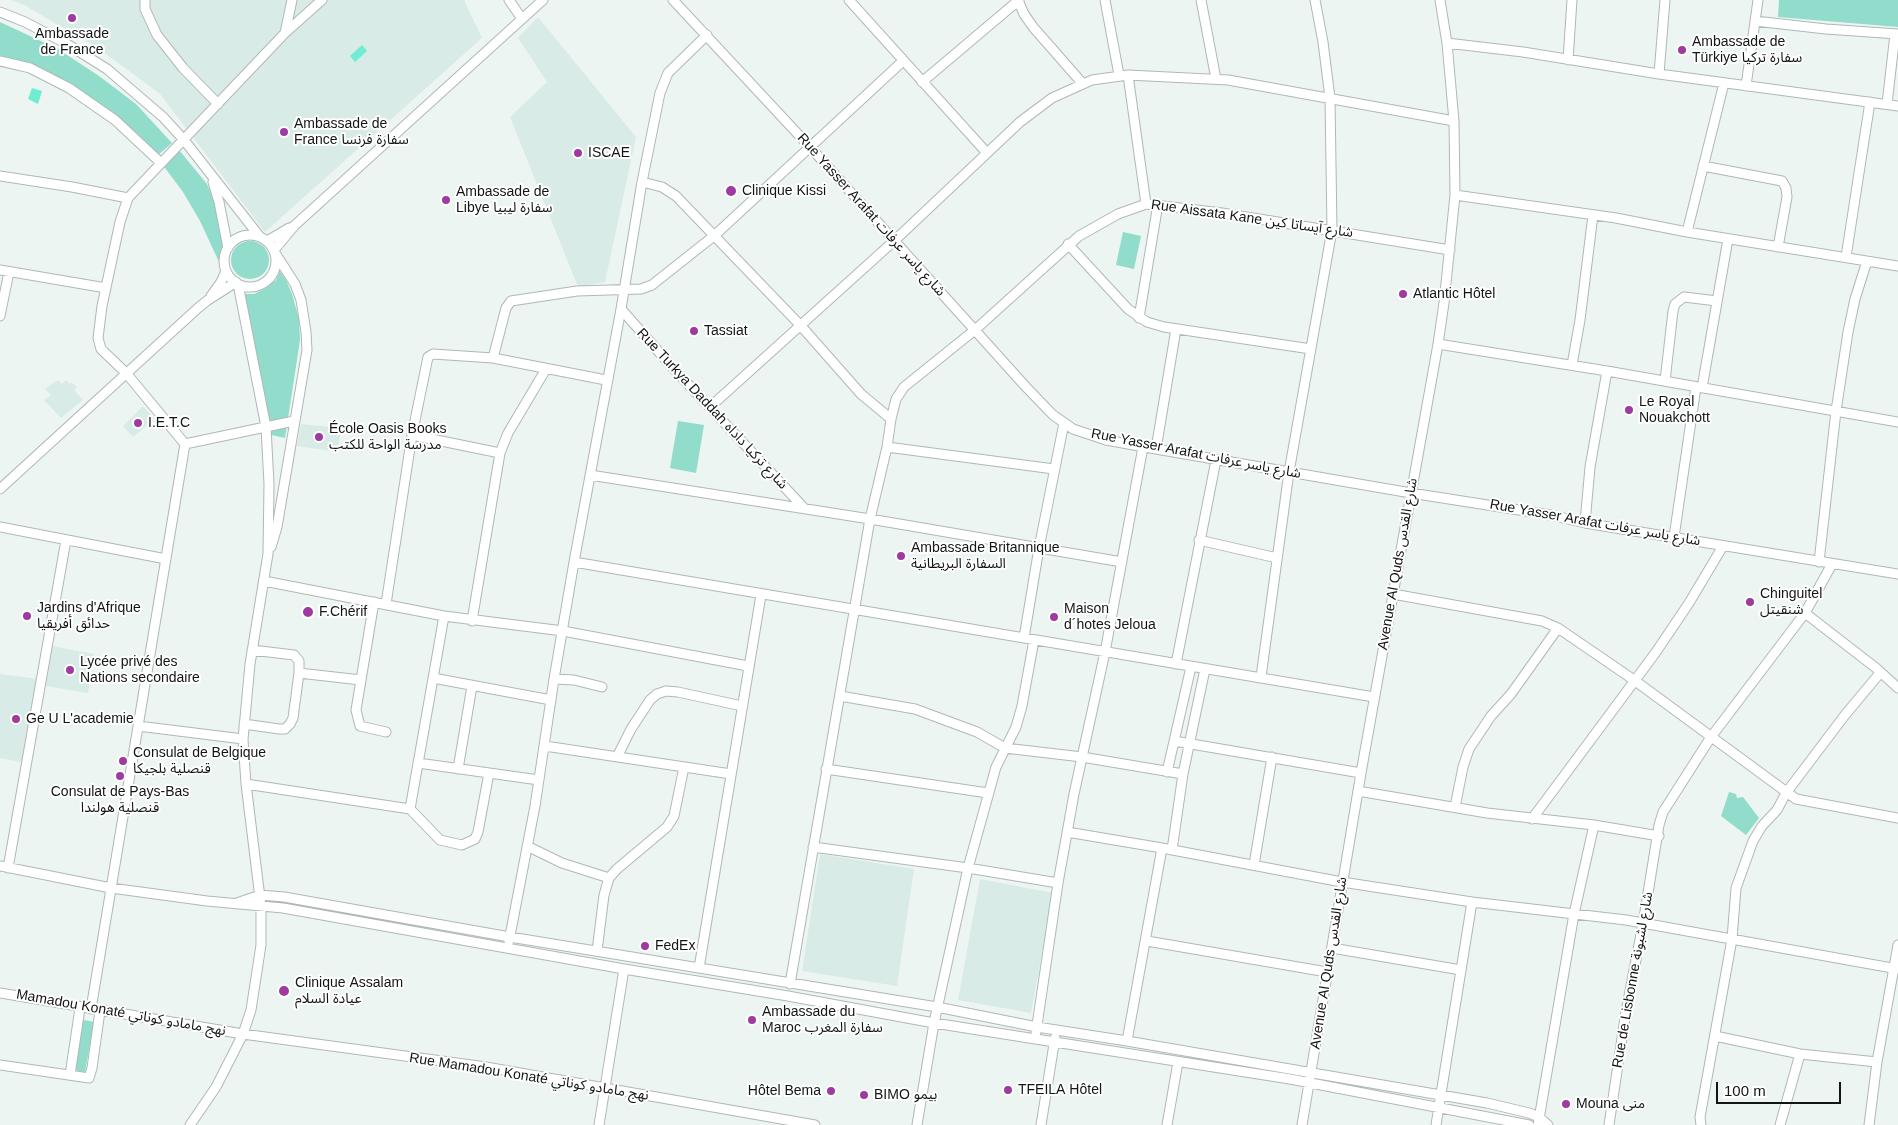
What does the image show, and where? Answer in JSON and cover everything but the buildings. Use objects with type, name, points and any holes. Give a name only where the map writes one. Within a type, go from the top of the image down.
[{"type":"street","points":[[145,0],[145,9],[157,35],[183,68],[218,104]]},
{"type":"street","points":[[285,34],[292,0]]},
{"type":"street","points":[[0,1065],[87,1078],[90,1076],[111,888],[185,444],[126,373],[107,357],[101,349],[98,338],[120,222],[128,198],[285,34],[322,0]]},
{"type":"street","points":[[509,0],[522,20]]},
{"type":"street","points":[[208,300],[237,283],[253,286],[267,281],[275,268],[274,251],[294,226],[543,0]]},
{"type":"street","name":"Rue Yasser Arafat شارع ياسر عرفات","points":[[673,0],[976,329],[1026,387],[1053,415],[1064,423],[1095,437],[1143,447],[1585,523],[1898,574]]},
{"type":"street","points":[[849,0],[988,153]]},
{"type":"street","points":[[922,82],[1019,0],[1024,14],[1033,27],[1082,84]]},
{"type":"street","points":[[1105,0],[1124,75],[1146,204]]},
{"type":"street","points":[[1201,0],[1216,79]]},
{"type":"street","points":[[1261,677],[1289,472],[1332,230],[1330,98],[1323,42],[1315,0]]},
{"type":"street","name":"Avenue Al Quds شارع القدس","points":[[1302,1125],[1374,697],[1438,344],[1450,250],[1456,195],[1454,121],[1447,43],[1440,0]]},
{"type":"street","points":[[1568,60],[1572,0]]},
{"type":"street","points":[[1659,74],[1665,0]]},
{"type":"street","points":[[1746,86],[1758,0]]},
{"type":"street","points":[[0,12],[25,22],[67,44],[107,69],[163,117],[274,251],[295,284],[301,300],[306,332],[304,373],[277,527],[268,554]]},
{"type":"street","points":[[1755,21],[1897,34],[1887,104]]},
{"type":"street","points":[[508,948],[539,780],[562,631],[606,380],[621,309],[642,182],[660,92],[664,80],[673,68],[707,35]]},
{"type":"street","points":[[1447,43],[1523,52],[1659,74],[1898,106]]},
{"type":"street","points":[[0,61],[30,68],[80,95],[115,120],[161,163]]},
{"type":"street","points":[[493,358],[506,308],[511,301],[578,291],[641,289],[652,284],[715,235],[903,61]]},
{"type":"street","points":[[710,407],[894,241],[1020,122],[1052,98],[1092,80],[1124,75],[1216,79],[1454,121]]},
{"type":"street","points":[[1687,232],[1724,83]]},
{"type":"street","points":[[1846,257],[1870,102]]},
{"type":"street","points":[[1703,166],[1782,181],[1785,184],[1786,197],[1778,247]]},
{"type":"street","points":[[0,176],[128,198]]},
{"type":"street","points":[[211,176],[219,202],[228,248]]},
{"type":"street","points":[[642,182],[662,188],[676,196],[801,326],[862,394],[891,419]]},
{"type":"street","points":[[1456,195],[1593,215],[1898,266]]},
{"type":"street","name":"Rue Aissata Kane شارع آيساتا كين","points":[[790,984],[870,518],[896,399],[904,387],[976,329],[1078,236],[1103,222],[1146,204],[1158,204],[1332,230],[1450,250]]},
{"type":"street","points":[[1140,318],[1158,204]]},
{"type":"street","points":[[1572,366],[1580,320],[1593,215]]},
{"type":"street","points":[[0,489],[208,300],[222,282],[226,271],[224,259],[228,248],[235,240],[244,235],[263,239],[294,226]]},
{"type":"street","points":[[1674,537],[1699,388],[1728,239]]},
{"type":"street","points":[[1068,244],[1128,309],[1140,318],[1155,325],[1311,349]]},
{"type":"street","points":[[1820,562],[1836,411],[1848,332],[1855,299],[1867,261]]},
{"type":"street","points":[[0,316],[4,271],[106,288]]},
{"type":"street","points":[[190,1125],[216,1087],[243,1034],[251,1010],[260,958],[260,895],[246,784],[243,739],[252,650],[268,554],[269,484],[266,427],[237,283],[226,271]]},
{"type":"street","points":[[1664,382],[1675,304],[1684,297],[1717,300]]},
{"type":"street","name":"Rue Turkya Daddah شارع تركيا داداه","points":[[621,309],[674,369],[804,508]]},
{"type":"street","points":[[1156,449],[1176,329]]},
{"type":"street","points":[[1438,344],[1608,371],[1898,422]]},
{"type":"street","points":[[386,604],[412,434],[427,360],[430,355],[493,358],[606,380]]},
{"type":"street","points":[[472,621],[500,453],[508,433],[546,369]]},
{"type":"street","points":[[1585,523],[1590,467],[1608,371]]},
{"type":"street","points":[[185,444],[294,422]]},
{"type":"street","points":[[1024,638],[1039,548],[1064,423]]},
{"type":"street","points":[[412,434],[500,453]]},
{"type":"street","points":[[887,447],[1054,469]]},
{"type":"street","points":[[1034,1039],[1058,883],[1082,757],[1105,652],[1143,447]]},
{"type":"street","points":[[1176,664],[1216,460]]},
{"type":"street","points":[[590,475],[870,518],[1122,562]]},
{"type":"street","points":[[0,527],[166,559]]},
{"type":"street","points":[[66,540],[4,867],[111,888],[207,902],[283,908],[934,1023],[1309,1083],[1528,1125]]},
{"type":"street","points":[[1199,540],[1277,558]]},
{"type":"street","points":[[1532,819],[1656,652],[1689,603],[1723,546]]},
{"type":"street","points":[[574,562],[1374,697]]},
{"type":"street","name":"Rue de Lisbonne شارع لشبونة","points":[[1609,1125],[1626,1011],[1644,924],[1659,836],[1659,825],[1663,812],[1712,737],[1805,613],[1832,564]]},
{"type":"street","points":[[264,581],[472,621],[562,631],[748,666]]},
{"type":"street","points":[[699,968],[761,594]]},
{"type":"street","points":[[1393,594],[1536,620],[1558,628],[1634,680],[1786,793],[1801,802],[1898,818]]},
{"type":"street","points":[[374,602],[356,710],[360,726],[386,732]]},
{"type":"street","points":[[1805,613],[1898,688]]},
{"type":"street","points":[[410,809],[444,616]]},
{"type":"street","points":[[1455,806],[1463,767],[1469,749],[1491,716],[1511,694],[1558,628]]},
{"type":"street","points":[[917,1125],[937,1007],[968,868],[988,793],[1005,748],[1016,727],[1022,706],[1034,640]]},
{"type":"street","points":[[244,724],[285,729],[293,718],[299,673],[299,661],[294,655],[252,650]]},
{"type":"street","points":[[1167,772],[1191,667]]},
{"type":"street","points":[[1172,850],[1183,774],[1205,669]]},
{"type":"street","points":[[1702,1125],[1700,1117],[1732,939],[1736,888],[1753,841],[1844,715],[1880,672]]},
{"type":"street","points":[[299,673],[361,680]]},
{"type":"street","points":[[433,678],[551,700]]},
{"type":"street","points":[[554,679],[574,680],[602,686]]},
{"type":"street","points":[[458,769],[472,686]]},
{"type":"street","points":[[617,757],[631,729],[650,700],[657,694],[666,691],[678,692],[742,706]]},
{"type":"street","points":[[840,696],[915,709],[976,732],[1005,748],[1082,757],[1183,774]]},
{"type":"street","points":[[138,726],[243,739]]},
{"type":"street","points":[[1174,741],[1361,773]]},
{"type":"street","points":[[544,746],[731,774]]},
{"type":"street","points":[[1254,865],[1272,757]]},
{"type":"street","points":[[418,763],[539,780]]},
{"type":"street","points":[[597,951],[604,895],[610,878],[617,869],[667,827],[674,816],[684,767]]},
{"type":"street","points":[[826,769],[988,793]]},
{"type":"street","points":[[246,784],[410,809],[440,840],[462,844],[469,843],[475,839],[478,832],[488,773]]},
{"type":"street","points":[[1358,791],[1532,819],[1594,825],[1659,836]]},
{"type":"street","points":[[1539,1121],[1574,914],[1594,825]]},
{"type":"street","points":[[1068,832],[1342,882],[1472,902],[1626,920],[1896,968]]},
{"type":"street","points":[[527,846],[562,864],[610,878]]},
{"type":"street","points":[[813,847],[968,868],[1058,883]]},
{"type":"street","points":[[1127,1041],[1162,848]]},
{"type":"street","points":[[236,903],[260,895],[284,897],[510,937],[937,1007],[1037,1027],[1511,1108],[1548,1125]]},
{"type":"street","points":[[1436,1125],[1472,902]]},
{"type":"street","points":[[1146,941],[1327,972]]},
{"type":"street","points":[[1869,1125],[1877,1062],[1896,968],[1898,945]]},
{"type":"street","points":[[1332,948],[1461,970]]},
{"type":"street","points":[[599,1125],[624,969]]},
{"type":"street","name":"Mamadou Konaté نهج مامادو كوناتي","points":[[0,993],[243,1034]]},
{"type":"street","points":[[70,1075],[80,1008]]},
{"type":"street","points":[[1041,1125],[1057,1030]]},
{"type":"street","name":"Rue Mamadou Konaté نهج مامادو كوناتي","points":[[243,1034],[486,1068],[605,1087],[815,1125]]},
{"type":"street","points":[[1715,1036],[1800,1054],[1877,1062]]},
{"type":"street","points":[[1780,1125],[1800,1054]]},
{"type":"street","points":[[1167,1125],[1178,1062]]},
{"type":"shaded area","name":"Ambassade de France سفارة فرنسا","points":[[11,0],[464,0],[482,38],[265,232],[160,94],[98,48],[24,5]]},
{"type":"shaded area","points":[[1779,0],[1898,0],[1898,27],[1778,17]]},
{"type":"shaded area","name":"ISCAE","points":[[538,17],[636,137],[605,282],[578,287],[510,117],[547,82],[518,38]]},
{"type":"shaded area","points":[[0,22],[58,49],[99,76],[136,104],[172,143],[151,161],[134,139],[76,87],[28,63],[0,59]]},
{"type":"shaded area","points":[[362,45],[367,51],[355,62],[350,56]]},
{"type":"shaded area","points":[[32,88],[42,91],[38,104],[28,99]]},
{"type":"shaded area","points":[[179,150],[207,184],[218,210],[223,247],[220,264],[200,221],[183,192],[162,164]]},
{"type":"shaded area","points":[[1123,232],[1141,236],[1134,269],[1116,265]]},
{"type":"shaded area","points":[[250,241],[264,246],[269,260],[264,274],[250,279],[236,274],[231,260],[236,246]]},
{"type":"shaded area","points":[[279,270],[292,294],[299,319],[300,340],[285,438],[271,435],[240,294],[254,294],[266,288],[276,280]]},
{"type":"shaded area","points":[[58,380],[62,384],[66,380],[77,387],[74,390],[83,400],[61,418],[44,400],[51,395],[45,389]]},
{"type":"shaded area","name":"I.E.T.C","points":[[143,406],[154,419],[133,437],[123,426]]},
{"type":"shaded area","points":[[678,421],[704,425],[696,473],[670,468]]},
{"type":"shaded area","name":"École Oasis Books مدرسة الواحة للكتب","points":[[301,424],[341,428],[338,452],[297,446]]},
{"type":"shaded area","name":"Lycée privé des Nations secondaire","points":[[52,646],[94,654],[88,693],[45,686]]},
{"type":"shaded area","name":"Ge U L'academie","points":[[0,674],[39,679],[25,763],[0,758]]},
{"type":"shaded area","points":[[1729,792],[1736,794],[1737,798],[1743,797],[1759,818],[1746,835],[1721,816]]},
{"type":"shaded area","points":[[820,854],[914,869],[897,986],[802,971]]},
{"type":"shaded area","points":[[980,879],[1053,893],[1031,1013],[958,1000]]},
{"type":"shaded area","points":[[80,1019],[94,1022],[85,1072],[72,1070]]},
{"type":"place","name":"Ambassade de France","points":[[72,18]]},
{"type":"place","name":"Ambassade de Türkiye سفارة تركيا","points":[[1682,50]]},
{"type":"place","name":"Ambassade de France سفارة فرنسا","points":[[284,132]]},
{"type":"place","name":"ISCAE","points":[[578,153]]},
{"type":"place","name":"Clinique Kissi","points":[[731,191]]},
{"type":"place","name":"Ambassade de Libye سفارة ليبيا","points":[[446,200]]},
{"type":"place","name":"Atlantic Hôtel","points":[[1403,294]]},
{"type":"place","name":"Tassiat","points":[[694,331]]},
{"type":"place","name":"Le Royal Nouakchott","points":[[1629,410]]},
{"type":"place","name":"I.E.T.C","points":[[138,423]]},
{"type":"place","name":"École Oasis Books مدرسة الواحة للكتب","points":[[319,437]]},
{"type":"place","name":"Ambassade Britannique السفارة البريطانية","points":[[901,556]]},
{"type":"place","name":"Chinguitel شنقيتل","points":[[1750,602]]},
{"type":"place","name":"F.Chérif","points":[[308,612]]},
{"type":"place","name":"Jardins d'Afrique حدائق أفريقيا","points":[[27,616]]},
{"type":"place","name":"Maison d´hotes Jeloua","points":[[1054,617]]},
{"type":"place","name":"Lycée privé des Nations secondaire","points":[[70,670]]},
{"type":"place","name":"Ge U L'academie","points":[[16,719]]},
{"type":"place","name":"Consulat de Belgique قنصلية بلجيكا","points":[[123,761]]},
{"type":"place","name":"Consulat de Pays-Bas قنصلية هولندا","points":[[120,776]]},
{"type":"place","name":"FedEx","points":[[645,946]]},
{"type":"place","name":"Clinique Assalam عيادة السلام","points":[[284,991]]},
{"type":"place","name":"Ambassade du Maroc سفارة المغرب","points":[[752,1020]]},
{"type":"place","name":"TFEILA Hôtel","points":[[1008,1090]]},
{"type":"place","name":"Hôtel Bema","points":[[831,1091]]},
{"type":"place","name":"BIMO بيمو","points":[[864,1095]]},
{"type":"place","name":"Mouna منى","points":[[1566,1104]]}]
